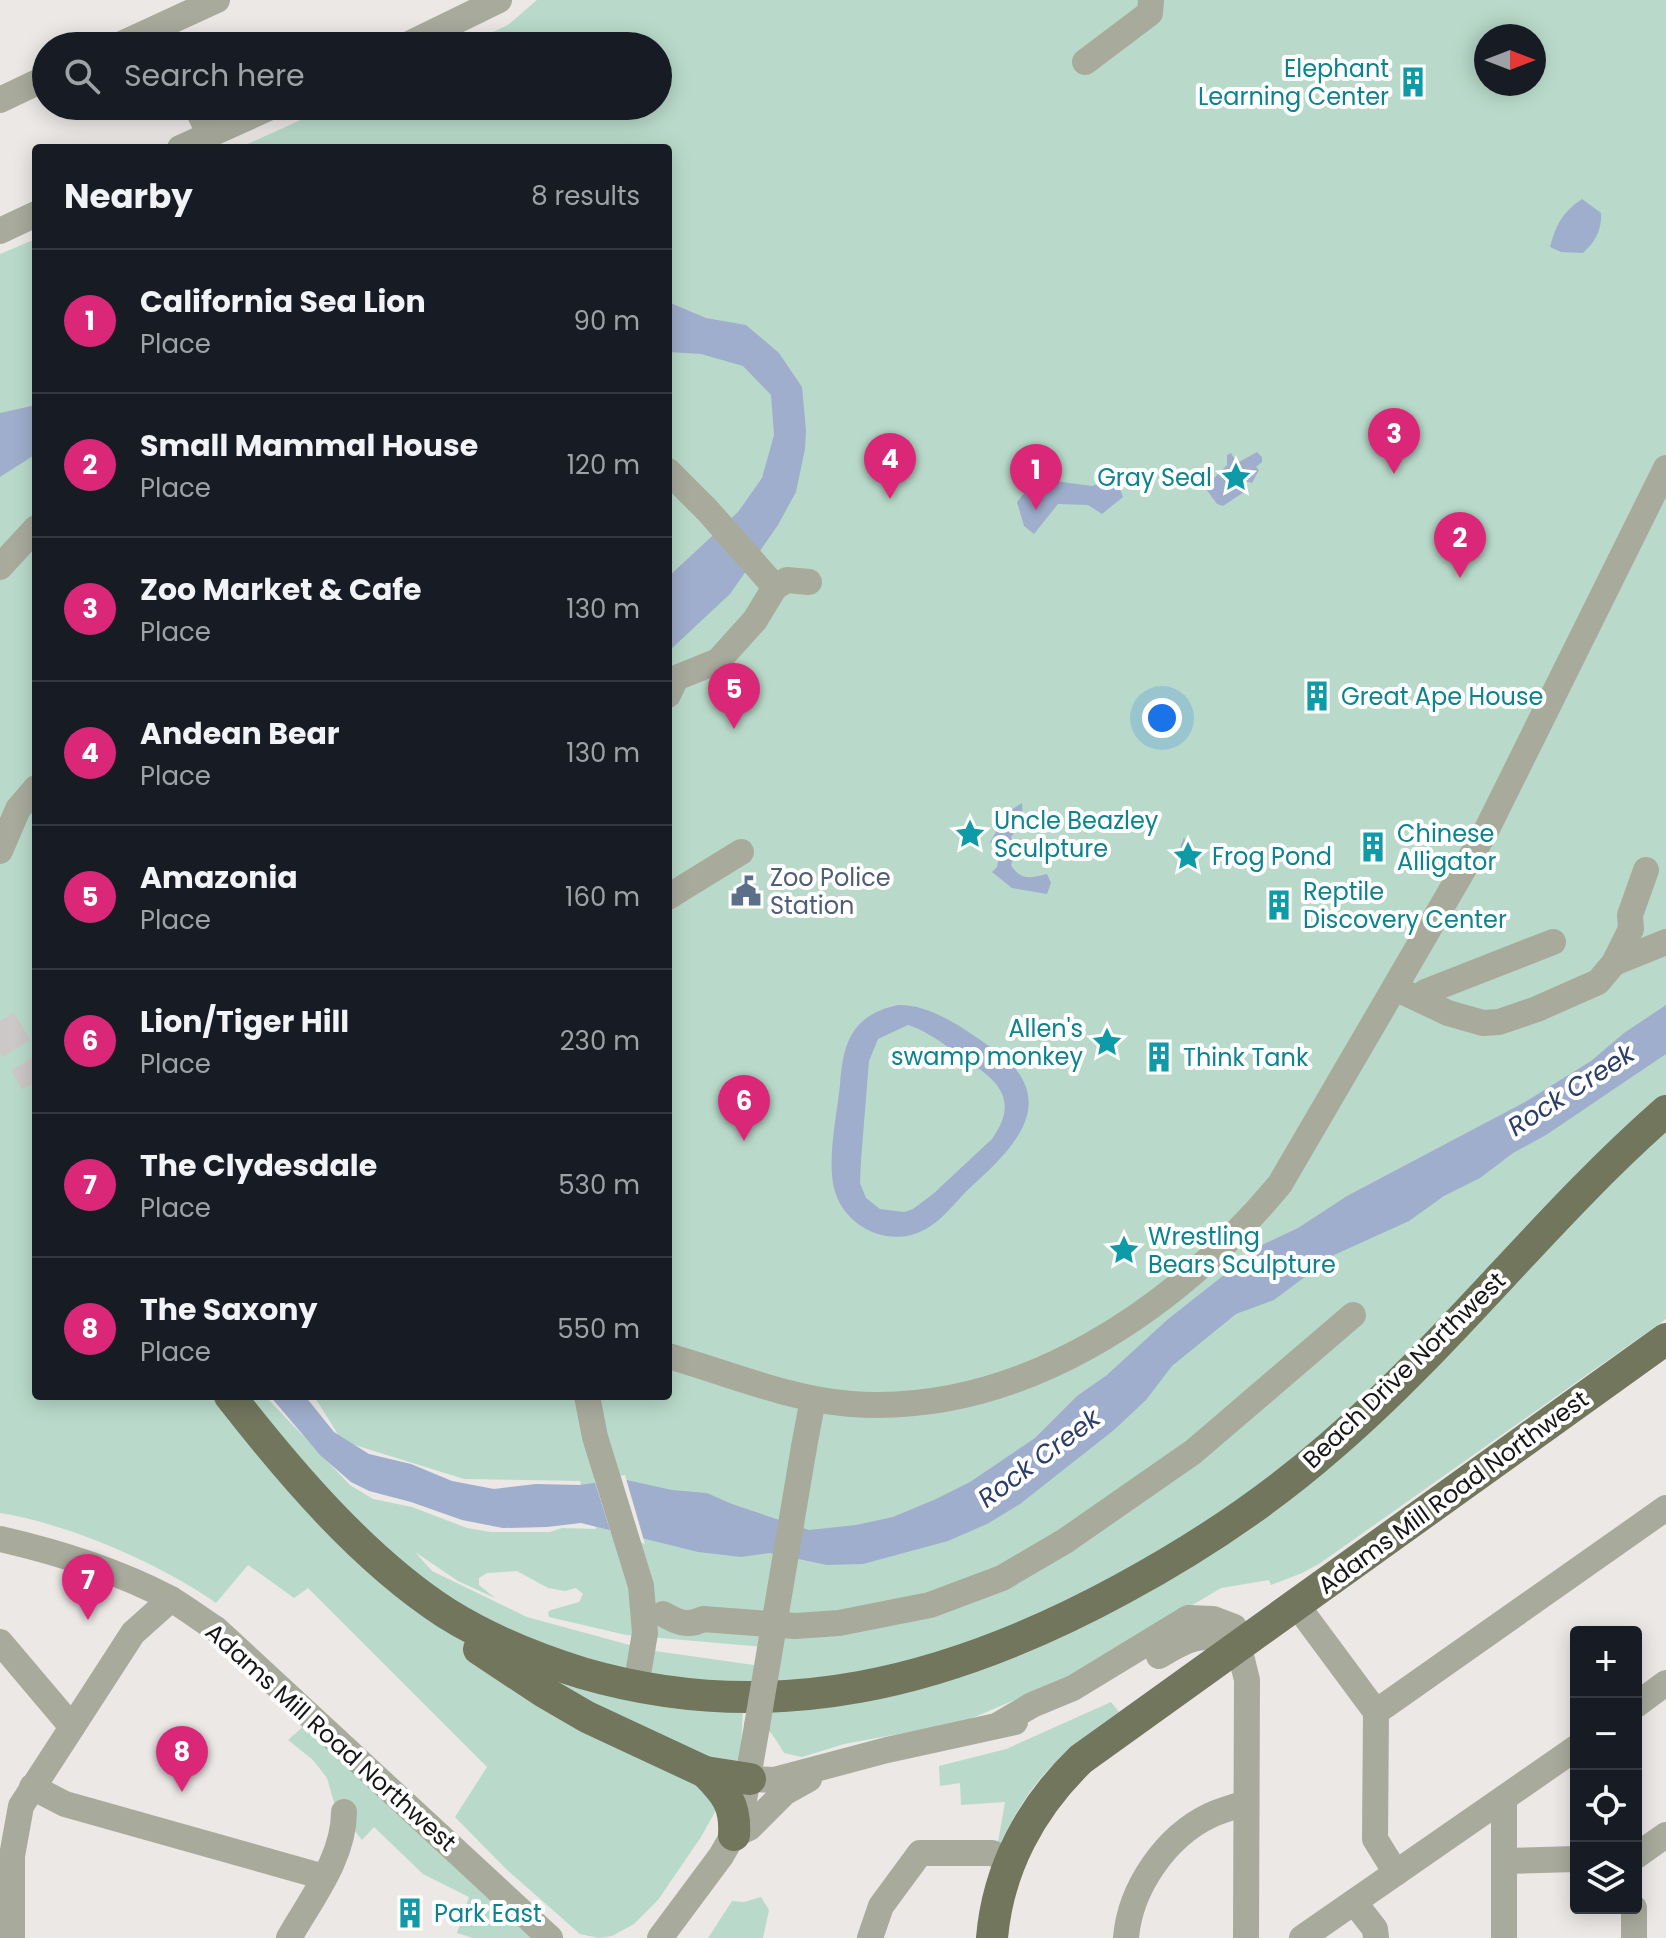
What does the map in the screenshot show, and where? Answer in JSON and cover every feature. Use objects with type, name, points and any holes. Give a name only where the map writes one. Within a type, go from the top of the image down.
[{"type":"main road","name":"Beach Drive Northwest","points":[[233,1400],[297,1476],[366,1547],[412,1588],[451,1615],[519,1651],[636,1686],[699,1695],[746,1698],[867,1688],[944,1668],[1076,1614],[1138,1581],[1246,1513],[1334,1444],[1413,1369],[1598,1175],[1666,1111]]},
{"type":"main road","name":"Adams Mill Road Northwest","points":[[992,1938],[998,1898],[1025,1829],[1044,1800],[1081,1759],[1666,1339]]},
{"type":"main road","points":[[412,1588],[464,1638],[544,1692],[619,1734],[705,1772],[750,1779]]},
{"type":"main road","points":[[705,1772],[731,1805],[735,1820],[734,1835]]},
{"type":"street","points":[[169,32],[217,0]]},
{"type":"street","points":[[434,32],[499,0]]},
{"type":"street","points":[[1085,62],[1150,13],[1151,0]]},
{"type":"street","points":[[0,100],[32,85]]},
{"type":"street","points":[[203,120],[210,135]]},
{"type":"street","points":[[189,144],[243,120]]},
{"type":"street","points":[[0,231],[32,216]]},
{"type":"street","points":[[672,1357],[813,1399],[884,1404],[954,1397],[1036,1371],[1088,1348],[1138,1317],[1238,1233],[1280,1184],[1487,829],[1666,468]]},
{"type":"street","points":[[672,475],[772,583]]},
{"type":"street","points":[[0,567],[32,532]]},
{"type":"street","points":[[772,583],[787,580],[809,582]]},
{"type":"street","points":[[672,686],[676,678],[718,661],[755,620],[772,583]]},
{"type":"street","points":[[0,851],[18,809],[32,793]]},
{"type":"street","points":[[672,895],[741,852]]},
{"type":"street","points":[[1395,988],[1466,1020],[1483,1023],[1499,1022],[1537,1009],[1598,982],[1614,963],[1632,924],[1640,921],[1654,873]]},
{"type":"street","points":[[1419,999],[1425,992],[1553,942]]},
{"type":"street","points":[[1614,963],[1656,947]]},
{"type":"street","points":[[589,1407],[629,1549],[654,1614],[693,1624],[703,1619],[795,1626],[839,1623],[930,1605],[1002,1578],[1065,1541],[1193,1452],[1353,1315]]},
{"type":"street","points":[[660,1938],[734,1835],[744,1811],[813,1399]]},
{"type":"street","points":[[1376,1712],[1666,1508]]},
{"type":"street","name":"Adams Mill Road Northwest","points":[[0,1539],[79,1562],[171,1599],[216,1629],[550,1938]]},
{"type":"street","points":[[12,1938],[12,1856],[18,1797],[72,1727],[133,1633],[171,1599]]},
{"type":"street","points":[[1296,1604],[1376,1712],[1375,1839],[1396,1873]]},
{"type":"street","points":[[636,1686],[645,1633],[654,1614]]},
{"type":"street","points":[[750,1779],[774,1780],[1000,1724],[1032,1705],[1073,1688],[1188,1618],[1213,1619],[1234,1627],[1247,1680],[1246,1938]]},
{"type":"street","points":[[0,1642],[72,1727]]},
{"type":"street","points":[[1642,1701],[1666,1683]]},
{"type":"street","points":[[1302,1938],[1570,1752]]},
{"type":"street","points":[[734,1835],[749,1828],[784,1793],[844,1761]]},
{"type":"street","points":[[18,1797],[65,1804],[324,1877]]},
{"type":"street","points":[[1504,1799],[1504,1938]]},
{"type":"street","points":[[1126,1938],[1139,1892],[1152,1866],[1188,1829],[1210,1816],[1246,1803]]},
{"type":"street","points":[[289,1938],[324,1877],[340,1840],[344,1812]]},
{"type":"street","points":[[1642,1852],[1666,1835]]},
{"type":"street","points":[[870,1938],[881,1906],[920,1853],[992,1853],[1010,1861]]},
{"type":"street","points":[[1504,1861],[1570,1859]]},
{"type":"street","points":[[1354,1902],[1375,1929],[1376,1938]]},
{"type":"street","points":[[1634,1914],[1634,1938]]},
{"type":"green space","points":[[537,0],[1666,0],[1666,1319],[1319,1564],[1271,1585],[1269,1580],[1221,1588],[1082,1671],[963,1722],[844,1744],[802,1757],[784,1753],[766,1728],[743,1708],[740,1767],[701,1837],[658,1900],[634,1924],[612,1936],[599,1938],[580,1934],[506,1869],[455,1817],[487,1767],[308,1588],[294,1598],[248,1565],[216,1603],[168,1574],[112,1547],[54,1526],[0,1513],[0,254],[32,241],[32,1400],[269,1400],[350,1485],[373,1499],[412,1507],[467,1528],[491,1532],[596,1529],[580,1481],[464,1479],[342,1441],[316,1400],[672,1400],[672,144],[248,144],[300,120],[672,120],[672,32],[493,32],[508,25]],"holes":[[[415,1552],[458,1581],[495,1598],[479,1585],[479,1578],[487,1573],[517,1571],[548,1588],[565,1591],[576,1588],[583,1594],[579,1602],[548,1612],[549,1617],[626,1635],[777,1648],[754,1665],[648,1650],[527,1617],[432,1571]]]},
{"type":"green space","points":[[1111,1702],[1119,1712],[1050,1768],[1025,1800],[1001,1842],[998,1842],[1005,1802],[961,1805],[960,1783],[940,1786],[939,1766],[1006,1749]]},
{"type":"green space","points":[[305,1725],[533,1938],[473,1938],[457,1933],[469,1897],[423,1874],[374,1827],[362,1840],[335,1806],[327,1778],[313,1760],[288,1740]]},
{"type":"green space","points":[[761,1897],[769,1910],[763,1938],[708,1938],[732,1901],[744,1902]]},
{"type":"water","points":[[1582,199],[1601,213],[1594,240],[1583,253],[1561,252],[1550,247],[1561,219]]},
{"type":"water","points":[[672,304],[706,318],[746,325],[779,353],[802,387],[805,449],[796,492],[778,525],[730,594],[672,648],[672,573],[738,512],[762,478],[774,435],[771,395],[743,366],[701,354],[672,352]]},
{"type":"water","points":[[32,406],[32,457],[0,477],[0,413]]},
{"type":"water","name":"Gray Seal","points":[[1257,452],[1262,462],[1256,467],[1259,470],[1252,483],[1245,481],[1241,490],[1244,492],[1223,506],[1217,504],[1200,481],[1208,484],[1227,465],[1227,455],[1231,453],[1237,463]]},
{"type":"water","points":[[1047,480],[1092,486],[1105,481],[1118,484],[1123,497],[1102,514],[1088,505],[1058,504],[1034,534],[1024,526],[1017,502],[1031,485],[1037,483],[1037,491],[1029,499],[1032,504]]},
{"type":"water","points":[[1022,803],[1023,819],[1011,837],[1017,848],[1011,865],[1018,874],[1026,877],[1047,874],[1051,883],[1047,894],[1012,888],[992,872],[997,867],[1000,851],[990,842],[1008,812]]},
{"type":"water","name":"Frog Pond","points":[[1184,837],[1187,846],[1194,848],[1198,854],[1196,860],[1183,871],[1178,867]]},
{"type":"water","points":[[898,1005],[912,1006],[953,1022],[1002,1055],[1019,1073],[1027,1091],[1028,1108],[1024,1124],[1002,1156],[931,1226],[896,1237],[882,1235],[857,1223],[839,1201],[832,1176],[833,1136],[844,1056],[860,1023]],"holes":[[[908,1025],[928,1034],[992,1079],[1004,1099],[1005,1110],[992,1139],[933,1194],[904,1212],[880,1209],[866,1198],[860,1183],[869,1061],[878,1039]]]},
{"type":"water","name":"Rock Creek","points":[[1666,1005],[1666,1054],[1546,1135],[1513,1153],[1480,1178],[1444,1196],[1409,1221],[1334,1255],[1274,1300],[1236,1314],[1172,1366],[1146,1400],[1114,1430],[1020,1504],[987,1524],[948,1541],[863,1564],[827,1565],[770,1553],[741,1557],[698,1552],[581,1523],[503,1528],[462,1520],[369,1491],[351,1482],[320,1455],[273,1400],[308,1400],[334,1432],[369,1454],[411,1464],[452,1481],[494,1489],[536,1484],[579,1485],[622,1479],[672,1490],[707,1493],[809,1530],[893,1517],[970,1482],[1035,1438],[1077,1396],[1107,1375],[1167,1320],[1262,1245],[1298,1228],[1347,1196],[1525,1102],[1591,1061],[1624,1033]]},
{"type":"pier","points":[[625,1475],[645,1544],[611,1533],[594,1479]]},
{"type":"tunnel","points":[[0,1021],[32,1074]]},
{"type":"place","name":"Elephant Learning Center","points":[[1413,82]]},
{"type":"place","name":"Zoo Market & Cafe","points":[[1394,474]]},
{"type":"place","name":"Gray Seal","points":[[1236,477]]},
{"type":"place","name":"Andean Bear","points":[[890,499]]},
{"type":"place","name":"California Sea Lion","points":[[1036,510]]},
{"type":"place","name":"Small Mammal House","points":[[1460,578]]},
{"type":"place","name":"Great Ape House","points":[[1317,696]]},
{"type":"place","name":"Amazonia","points":[[734,729]]},
{"type":"place","name":"Uncle Beazley Sculpture","points":[[970,834]]},
{"type":"place","name":"Chinese Alligator","points":[[1373,847]]},
{"type":"place","name":"Frog Pond","points":[[1188,856]]},
{"type":"place","name":"Zoo Police Station","points":[[746,891]]},
{"type":"place","name":"Reptile Discovery Center","points":[[1279,905]]},
{"type":"place","name":"Allen's swamp monkey","points":[[1107,1042]]},
{"type":"place","name":"Think Tank","points":[[1159,1057]]},
{"type":"place","name":"Lion/Tiger Hill","points":[[744,1141]]},
{"type":"place","name":"Wrestling Bears Sculpture","points":[[1124,1250]]},
{"type":"place","name":"The Clydesdale","points":[[88,1620]]},
{"type":"place","name":"The Saxony","points":[[182,1792]]},
{"type":"place","name":"Park East","points":[[410,1913]]}]
